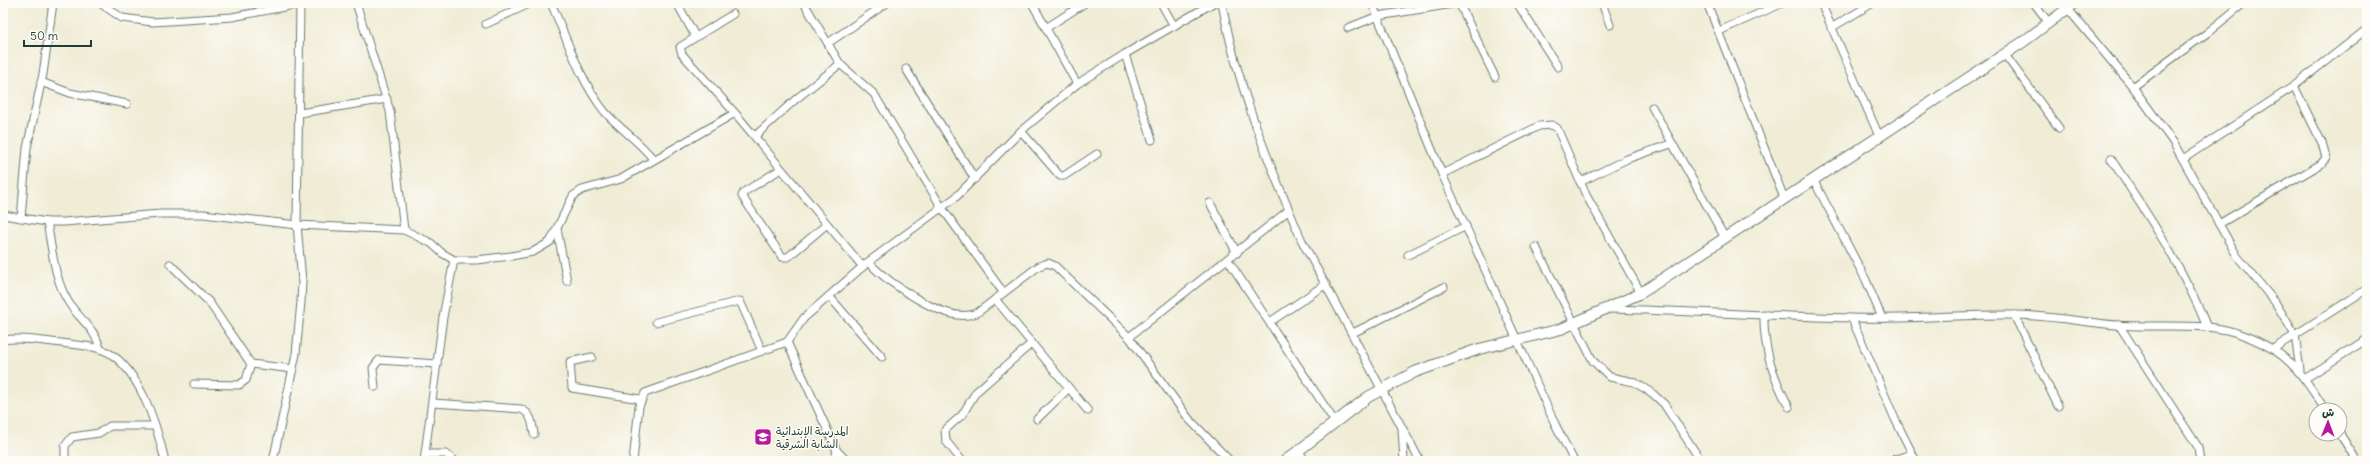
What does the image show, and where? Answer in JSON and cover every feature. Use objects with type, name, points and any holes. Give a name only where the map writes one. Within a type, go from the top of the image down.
[{"type":"main road","points":[[1285,461],[1368,397],[1430,366],[1479,349],[1518,340],[1574,324],[1641,293],[1813,179],[2005,55],[2071,6]]},
{"type":"street","points":[[21,218],[27,148],[41,82],[53,3]]},
{"type":"street","points":[[100,3],[122,18],[153,22],[232,17],[300,4],[300,113],[297,225],[302,281],[298,338],[293,369],[272,461]]},
{"type":"street","points":[[356,3],[387,100],[395,139],[404,230]]},
{"type":"street","points":[[486,24],[531,3]]},
{"type":"street","points":[[551,3],[584,79],[596,100],[606,113],[642,145],[653,159]]},
{"type":"street","points":[[677,3],[695,36]]},
{"type":"street","points":[[804,3],[840,64],[874,94],[942,208],[1003,292]]},
{"type":"street","points":[[828,42],[887,3]]},
{"type":"street","points":[[1032,3],[1077,84]]},
{"type":"street","points":[[1046,28],[1085,3]]},
{"type":"street","points":[[1160,3],[1174,26]]},
{"type":"street","points":[[633,461],[640,399],[650,390],[787,342],[804,318],[866,265],[942,208],[975,179],[1021,131],[1077,84],[1125,54],[1213,3]]},
{"type":"street","points":[[1222,3],[1230,45],[1245,100],[1302,241],[1383,389],[1420,461]]},
{"type":"street","points":[[1372,3],[1442,174],[1555,424],[1574,461]]},
{"type":"street","points":[[1348,28],[1378,16],[1459,3],[1495,77]]},
{"type":"street","points":[[1517,3],[1558,67]]},
{"type":"street","points":[[1602,3],[1610,25]]},
{"type":"street","points":[[1707,3],[1784,198]]},
{"type":"street","points":[[1719,31],[1783,3]]},
{"type":"street","points":[[1821,3],[1879,136]]},
{"type":"street","points":[[1831,28],[1873,3]]},
{"type":"street","points":[[2034,3],[2049,23]]},
{"type":"street","points":[[2133,87],[2193,44],[2244,3]]},
{"type":"street","points":[[2071,6],[2133,87],[2183,159],[2236,256],[2275,302],[2295,335],[2300,370]]},
{"type":"street","points":[[734,14],[695,36],[680,47],[680,50],[755,136],[827,224],[866,265],[886,280],[948,314],[968,317],[1039,266],[1048,263],[1055,266],[1129,337],[1189,419],[1230,461]]},
{"type":"street","points":[[2183,159],[2294,86],[2367,29]]},
{"type":"street","points":[[1125,54],[1152,140]]},
{"type":"street","points":[[2005,55],[2059,128]]},
{"type":"street","points":[[755,136],[796,99],[840,64]]},
{"type":"street","points":[[906,69],[975,179]]},
{"type":"street","points":[[41,82],[70,93],[127,104]]},
{"type":"street","points":[[2219,224],[2320,164],[2326,158],[2322,143],[2294,86]]},
{"type":"street","points":[[300,113],[387,100]]},
{"type":"street","points":[[1652,107],[1725,238]]},
{"type":"street","points":[[3,215],[47,222],[99,221],[178,214],[297,225],[404,230],[431,243],[442,253],[454,260],[476,260],[533,252],[550,242],[568,203],[573,196],[582,190],[621,179],[653,159],[735,113]]},
{"type":"street","points":[[1442,174],[1539,126],[1552,125],[1557,128],[1580,182],[1641,293]]},
{"type":"street","points":[[1021,131],[1060,176],[1064,176],[1097,154]]},
{"type":"street","points":[[1580,182],[1627,159],[1672,144]]},
{"type":"street","points":[[2111,158],[2155,226],[2189,287],[2207,327]]},
{"type":"street","points":[[781,169],[744,192],[742,196],[782,257],[788,257],[827,224]]},
{"type":"street","points":[[1813,179],[1862,274],[1882,318]]},
{"type":"street","points":[[1210,203],[1237,253]]},
{"type":"street","points":[[1129,337],[1237,253],[1289,210]]},
{"type":"street","points":[[47,222],[57,271],[64,292],[69,303],[90,327],[100,349]]},
{"type":"street","points":[[1408,255],[1466,226]]},
{"type":"street","points":[[556,229],[567,281]]},
{"type":"street","points":[[1536,247],[1588,354],[1604,374],[1610,378],[1634,382],[1652,393],[1664,404],[1701,461]]},
{"type":"street","points":[[454,260],[437,364],[426,457],[446,454],[455,461]]},
{"type":"street","points":[[1228,260],[1335,422]]},
{"type":"street","points":[[170,264],[209,302],[252,364],[293,369]]},
{"type":"street","points":[[1270,322],[1326,284]]},
{"type":"street","points":[[1352,333],[1444,286]]},
{"type":"street","points":[[2273,349],[2367,289]]},
{"type":"street","points":[[829,296],[882,357]]},
{"type":"street","points":[[995,299],[1088,411]]},
{"type":"street","points":[[656,322],[740,301],[762,351]]},
{"type":"street","points":[[1609,309],[1764,314],[1852,319],[2014,315],[2044,316],[2119,325],[2207,327],[2233,332],[2273,349],[2300,370],[2321,402]]},
{"type":"street","points":[[1764,314],[1765,342],[1770,366],[1789,407]]},
{"type":"street","points":[[2014,315],[2058,406]]},
{"type":"street","points":[[1852,319],[1916,461]]},
{"type":"street","points":[[2119,325],[2198,447],[2200,461]]},
{"type":"street","points":[[3,340],[19,338],[100,349],[114,356],[128,368],[140,390],[155,426],[165,461]]},
{"type":"street","points":[[2306,378],[2367,339]]},
{"type":"street","points":[[787,342],[837,451],[847,461]]},
{"type":"street","points":[[962,461],[946,442],[945,430],[962,415],[976,392],[1032,344]]},
{"type":"street","points":[[592,357],[570,362],[572,388],[640,399]]},
{"type":"street","points":[[374,386],[373,368],[379,360],[437,364]]},
{"type":"street","points":[[194,384],[239,385],[246,380],[252,364]]},
{"type":"street","points":[[1037,419],[1069,388]]},
{"type":"street","points":[[433,403],[522,409],[528,412],[531,418],[534,434]]},
{"type":"street","points":[[65,461],[65,446],[72,437],[99,433],[110,426],[155,426]]},
{"type":"street","points":[[1402,427],[1404,461]]},
{"type":"street","points":[[2345,442],[2357,461]]},
{"type":"street","points":[[834,461],[837,451]]},
{"type":"street","points":[[1298,451],[1306,461]]},
{"type":"street","points":[[1889,461],[1912,454]]},
{"type":"place","name":"المدرسة الإبتدائية الشابة الشرقية","points":[[763,437]]}]
